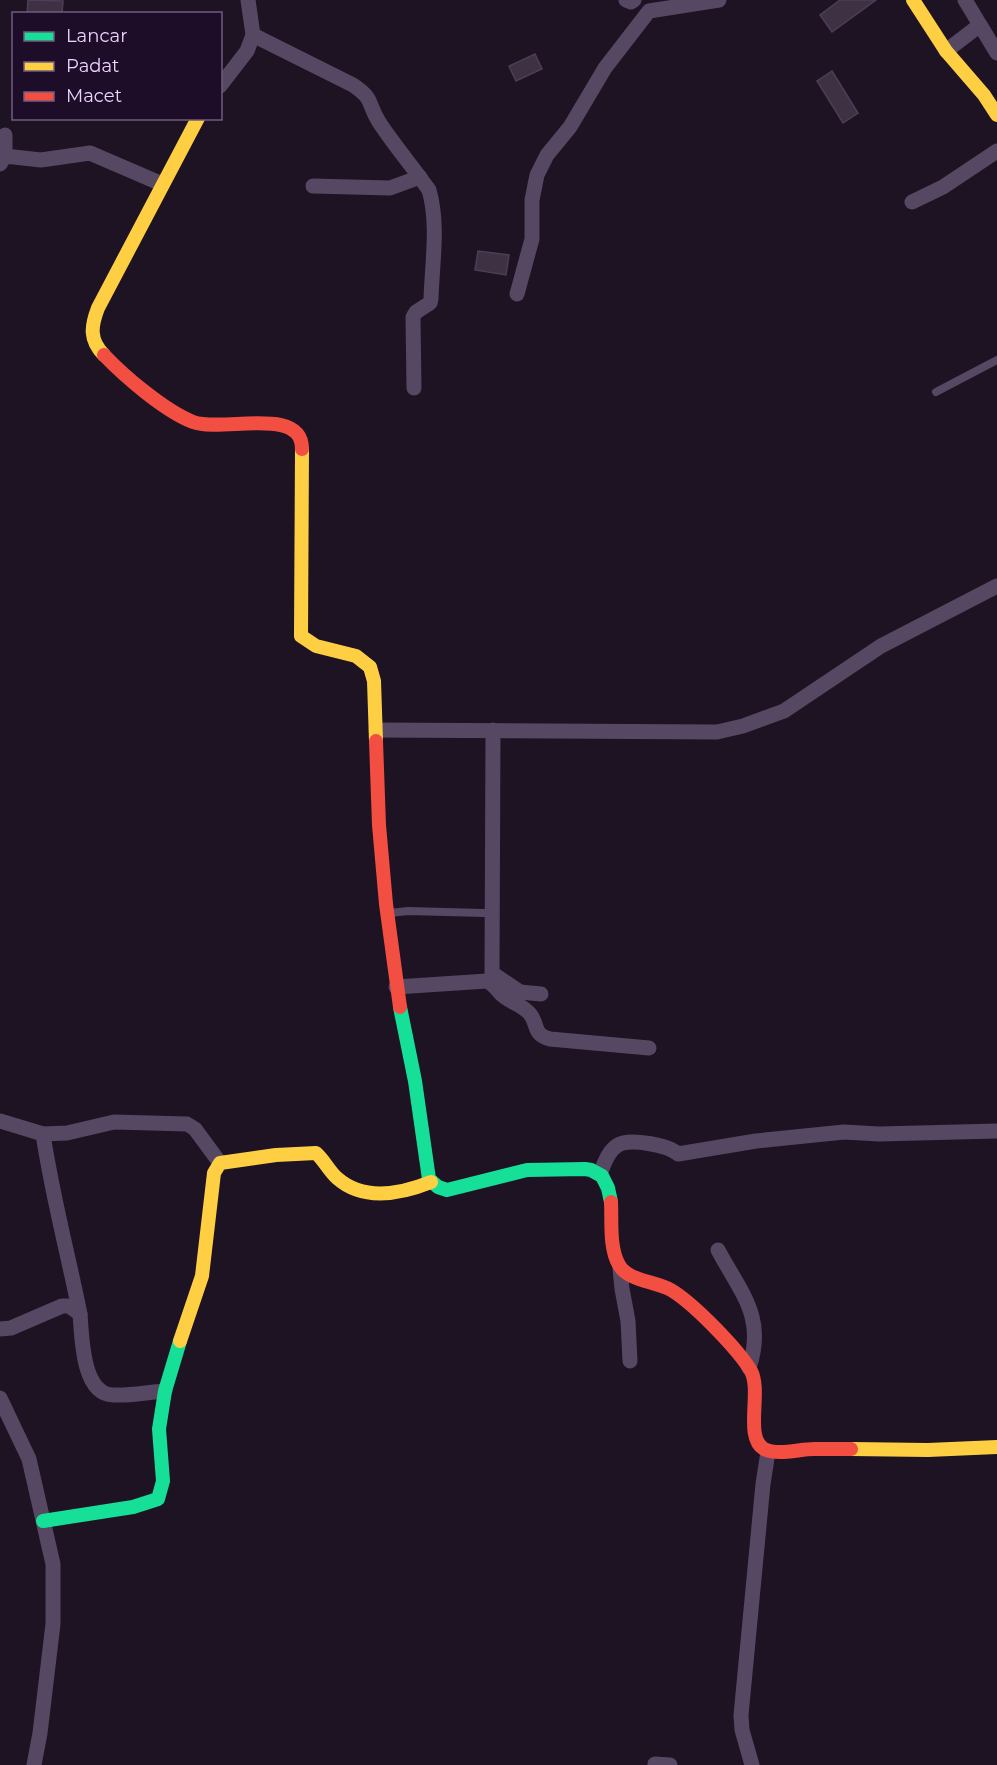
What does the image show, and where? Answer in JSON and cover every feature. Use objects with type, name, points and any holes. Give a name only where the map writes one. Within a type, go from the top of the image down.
[{"type":"street","points":[[222,83],[247,51],[253,35],[248,0]]},
{"type":"street","points":[[626,0],[631,2],[634,0]]},
{"type":"street","points":[[517,294],[532,239],[532,200],[537,175],[547,155],[570,127],[605,68],[648,6],[719,0]]},
{"type":"street","points":[[913,0],[946,51],[991,92],[997,115]]},
{"type":"street","points":[[965,0],[997,53]]},
{"type":"street","points":[[946,51],[980,25]]},
{"type":"street","points":[[253,35],[365,93],[372,102],[378,119],[429,190],[434,232],[430,303],[416,312],[412,322],[414,388]]},
{"type":"street","points":[[197,120],[99,303],[92,333],[94,344],[104,357],[124,374],[195,423],[230,426],[286,425],[293,428],[299,435],[302,441],[303,494],[301,636],[304,641],[358,658],[370,667],[374,681],[379,825],[392,913],[396,987],[415,1081],[426,1170],[432,1182],[447,1190],[513,1172],[537,1168],[585,1169],[600,1174],[609,1195],[615,1255],[620,1269],[628,1321],[630,1361]]},
{"type":"street","points":[[5,135],[2,160],[48,159],[90,153],[162,184]]},
{"type":"street","points":[[912,202],[943,187],[997,151]]},
{"type":"street","points":[[313,186],[390,188],[420,177]]},
{"type":"street","points":[[376,730],[717,732],[743,726],[784,711],[881,646],[997,586]]},
{"type":"street","points":[[493,730],[492,973],[520,992],[541,994]]},
{"type":"street","points":[[396,987],[487,981],[501,994],[526,1010],[531,1015],[537,1031],[543,1037],[649,1048]]},
{"type":"street","points":[[0,1120],[43,1134],[67,1133],[114,1122],[187,1124],[195,1128],[220,1163]]},
{"type":"street","points":[[600,1174],[612,1150],[626,1142],[671,1148],[678,1154],[756,1141],[844,1132],[879,1134],[997,1131]]},
{"type":"street","points":[[43,1134],[52,1191],[80,1314],[84,1354],[94,1386],[101,1392],[111,1395],[165,1391]]},
{"type":"street","points":[[220,1163],[276,1155],[316,1153],[325,1160],[336,1177],[350,1190],[379,1195],[413,1190],[432,1182]]},
{"type":"street","points":[[43,1521],[123,1509],[158,1499],[163,1481],[159,1429],[165,1391],[202,1276],[214,1173],[220,1163]]},
{"type":"street","points":[[718,1250],[750,1308],[755,1349],[749,1368]]},
{"type":"street","points":[[620,1269],[678,1295],[754,1374],[757,1387],[754,1431],[761,1447],[768,1452],[821,1449],[932,1452],[997,1447]]},
{"type":"street","points":[[0,1329],[11,1328],[62,1306],[69,1306],[80,1314]]},
{"type":"street","points":[[0,1398],[29,1459],[53,1564],[53,1624],[34,1765]]},
{"type":"street","points":[[752,1765],[741,1723],[762,1491],[768,1452]]},
{"type":"lane","points":[[936,392],[997,360]]},
{"type":"lane","points":[[392,913],[408,911],[484,913]]},
{"type":"building","points":[[28,0],[63,1],[62,12],[27,12]]},
{"type":"building","points":[[840,0],[876,0],[832,32],[820,15]]},
{"type":"building","points":[[535,54],[542,69],[516,81],[509,66]]},
{"type":"building","points":[[832,71],[858,113],[843,123],[817,81]]},
{"type":"building","points":[[478,251],[509,255],[506,275],[475,270]]},
{"type":"traffic: fast","points":[[400,1007],[415,1081],[429,1179],[438,1187],[447,1190],[527,1170],[585,1169],[602,1176],[611,1202]]},
{"type":"traffic: fast","points":[[43,1521],[133,1507],[158,1499],[163,1481],[159,1429],[165,1391],[180,1341]]},
{"type":"traffic: slow","points":[[913,0],[946,51],[984,95],[997,115]]},
{"type":"traffic: slow","points":[[104,355],[96,344],[93,333],[98,308],[197,120]]},
{"type":"traffic: slow","points":[[302,449],[301,636],[316,646],[356,656],[370,667],[374,681],[376,741]]},
{"type":"traffic: slow","points":[[180,1341],[202,1276],[214,1173],[220,1163],[276,1155],[316,1153],[337,1178],[359,1190],[383,1194],[407,1190],[431,1182]]},
{"type":"traffic: slow","points":[[851,1449],[928,1450],[997,1447]]},
{"type":"traffic: jam","points":[[104,355],[146,393],[182,417],[206,425],[275,424],[289,428],[299,436],[302,449]]},
{"type":"traffic: jam","points":[[376,741],[379,825],[386,904],[400,1007]]},
{"type":"traffic: jam","points":[[611,1202],[614,1251],[623,1270],[635,1278],[665,1287],[680,1296],[726,1339],[751,1371],[755,1390],[754,1425],[758,1443],[764,1449],[776,1452],[851,1449]]}]
